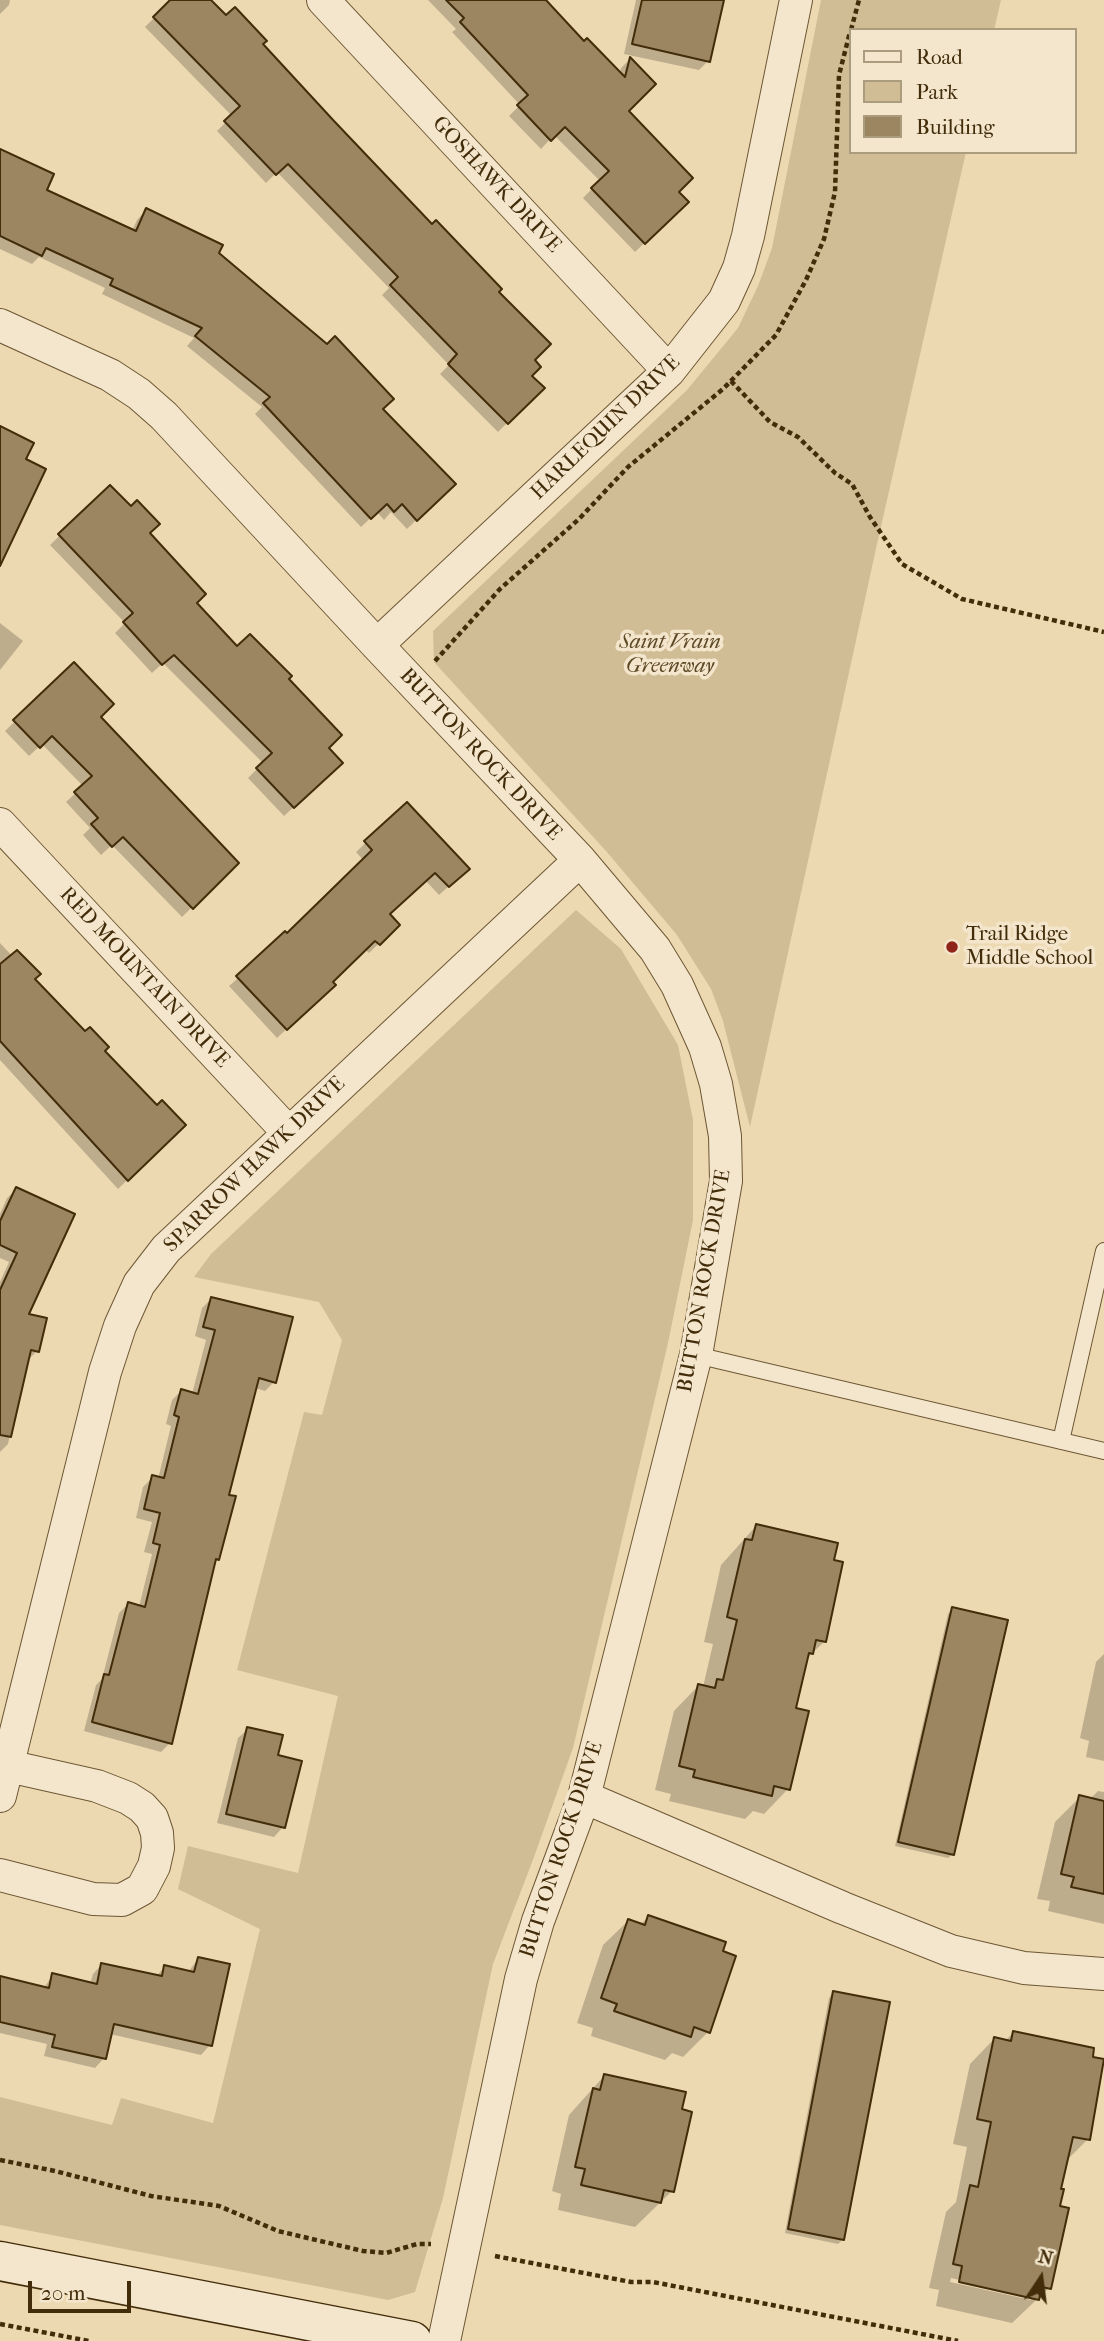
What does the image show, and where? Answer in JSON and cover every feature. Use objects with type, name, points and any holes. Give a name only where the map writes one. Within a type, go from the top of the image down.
[{"type":"main road","points":[[0,2261],[412,2341]]},
{"type":"street","name":"GOSHAWK DRIVE","points":[[323,0],[669,371]]},
{"type":"street","name":"HARLEQUIN DRIVE","points":[[377,645],[669,371],[724,301],[739,268],[748,236],[796,0]]},
{"type":"street","name":"BUTTON ROCK DRIVE","points":[[0,325],[110,375],[139,394],[174,425],[580,860],[654,949],[677,985],[705,1047],[716,1084],[725,1136],[726,1181],[696,1354],[584,1797],[538,1921],[520,1979],[444,2341]]},
{"type":"street","name":"RED MOUNTAIN DRIVE","points":[[0,824],[288,1132]]},
{"type":"street","name":"SPARROW HAWK DRIVE","points":[[0,1797],[105,1372],[120,1326],[139,1284],[166,1249],[580,860]]},
{"type":"street","points":[[0,1875],[93,1899],[122,1900],[142,1889],[154,1866],[158,1848],[152,1818],[128,1798],[97,1786],[8,1766]]},
{"type":"street","points":[[584,1797],[843,1908],[951,1951],[1024,1968],[1104,1974]]},
{"type":"lane","points":[[1061,1441],[1104,1256]]},
{"type":"lane","points":[[696,1354],[1104,1451]]},
{"type":"path","points":[[852,28],[859,0]]},
{"type":"path","points":[[732,381],[770,422],[798,437],[835,473],[852,484],[902,564],[962,599],[1104,632]]},
{"type":"path","points":[[0,2160],[151,2196],[219,2206],[278,2231],[363,2251],[386,2253],[417,2244],[435,2245]]},
{"type":"path","points":[[495,2256],[631,2282],[653,2282],[958,2341]]},
{"type":"path","points":[[0,2324],[89,2341]]},
{"type":"green space","name":"Saint Vrain Greenway","points":[[821,0],[1001,0],[994,28],[848,28],[848,154],[966,154],[750,1127],[723,1021],[711,989],[677,935],[606,851],[434,662],[433,631],[687,390],[738,328],[772,248]]},
{"type":"green space","points":[[576,910],[621,949],[678,1045],[693,1120],[693,1220],[668,1343],[573,1748],[493,1964],[443,2198],[415,2292],[388,2300],[0,2225],[0,2097],[112,2125],[121,2098],[213,2123],[260,1929],[178,1889],[188,1846],[298,1873],[338,1696],[237,1670],[304,1412],[322,1415],[342,1340],[319,1302],[194,1277],[211,1254]]},
{"type":"building","points":[[170,0],[211,0],[226,15],[235,7],[267,41],[263,44],[334,121],[432,224],[436,220],[502,289],[499,292],[551,344],[535,360],[541,367],[532,376],[545,388],[508,424],[448,364],[457,354],[390,285],[398,277],[288,164],[276,175],[224,121],[240,106],[153,17]]},
{"type":"building","points":[[446,0],[546,0],[584,41],[587,38],[625,77],[630,57],[656,84],[629,111],[693,178],[679,192],[689,202],[645,244],[591,188],[609,171],[565,127],[551,141],[517,105],[528,95],[460,22],[464,18]]},
{"type":"building","points":[[642,0],[724,0],[710,62],[632,44]]},
{"type":"building","points":[[0,149],[54,174],[47,190],[136,231],[146,208],[223,245],[219,253],[327,344],[335,336],[394,399],[383,409],[456,484],[417,521],[402,504],[394,512],[387,504],[371,519],[263,403],[270,397],[195,336],[202,328],[110,285],[113,279],[46,248],[42,256],[0,236]]},
{"type":"building","points":[[0,426],[34,443],[26,459],[46,469],[0,566]]},
{"type":"building","points":[[110,485],[131,506],[137,500],[160,524],[150,533],[206,594],[197,603],[237,646],[250,634],[292,676],[289,679],[342,735],[329,748],[343,763],[294,808],[256,768],[272,753],[174,655],[162,665],[123,622],[133,613],[58,534]]},
{"type":"building","points":[[74,662],[114,704],[101,717],[239,863],[193,909],[123,837],[112,847],[91,824],[98,818],[74,792],[92,776],[52,736],[40,748],[13,720]]},
{"type":"building","points":[[407,802],[470,869],[449,887],[435,873],[390,914],[400,925],[380,945],[375,941],[333,982],[336,985],[287,1030],[236,976],[285,931],[287,933],[372,850],[364,841]]},
{"type":"building","points":[[17,950],[41,974],[35,979],[85,1031],[90,1027],[109,1047],[105,1051],[157,1105],[162,1100],[186,1125],[128,1181],[0,1041],[0,964]]},
{"type":"building","points":[[16,1187],[75,1214],[29,1314],[47,1318],[39,1352],[31,1350],[11,1437],[0,1435],[0,1290],[17,1253],[0,1245],[0,1221]]},
{"type":"building","points":[[211,1297],[293,1317],[276,1383],[259,1378],[229,1495],[236,1496],[219,1560],[216,1559],[172,1744],[92,1722],[104,1674],[109,1675],[128,1602],[145,1607],[160,1545],[153,1543],[160,1513],[144,1509],[152,1475],[164,1478],[179,1417],[174,1415],[181,1389],[198,1394],[215,1330],[203,1327]]},
{"type":"building","points":[[756,1524],[838,1543],[834,1560],[843,1562],[826,1642],[816,1640],[813,1654],[809,1653],[796,1708],[809,1711],[790,1790],[774,1786],[772,1796],[693,1777],[695,1770],[679,1766],[698,1684],[715,1688],[717,1679],[723,1680],[737,1620],[727,1617],[745,1539],[752,1540]]},
{"type":"building","points":[[952,1607],[1008,1620],[954,1855],[898,1842]]},
{"type":"building","points":[[247,1727],[283,1735],[278,1755],[302,1761],[285,1828],[226,1814]]},
{"type":"building","points":[[1079,1795],[1104,1801],[1104,1894],[1071,1887],[1074,1877],[1061,1874]]},
{"type":"building","points":[[648,1915],[726,1942],[723,1951],[736,1956],[710,2033],[694,2027],[691,2037],[614,2011],[617,2004],[601,1998],[628,1919],[645,1925]]},
{"type":"building","points":[[198,1957],[230,1964],[212,2046],[114,2024],[106,2059],[52,2047],[55,2035],[0,2022],[0,1976],[49,1988],[52,1973],[97,1984],[101,1963],[162,1976],[164,1965],[194,1972]]},
{"type":"building","points":[[833,1991],[890,2002],[844,2240],[788,2229]]},
{"type":"building","points":[[1013,2031],[1094,2048],[1093,2057],[1104,2059],[1090,2140],[1073,2137],[1061,2189],[1064,2189],[1060,2206],[1069,2208],[1051,2289],[1042,2287],[1039,2300],[959,2282],[962,2266],[953,2264],[970,2185],[978,2187],[991,2122],[977,2119],[994,2037],[1011,2041]]},
{"type":"building","points":[[604,2074],[686,2092],[682,2109],[692,2112],[674,2192],[664,2190],[661,2203],[581,2185],[585,2169],[575,2167],[593,2088],[600,2090]]},
{"type":"place","name":"Trail Ridge Middle School","points":[[952,947]]}]
